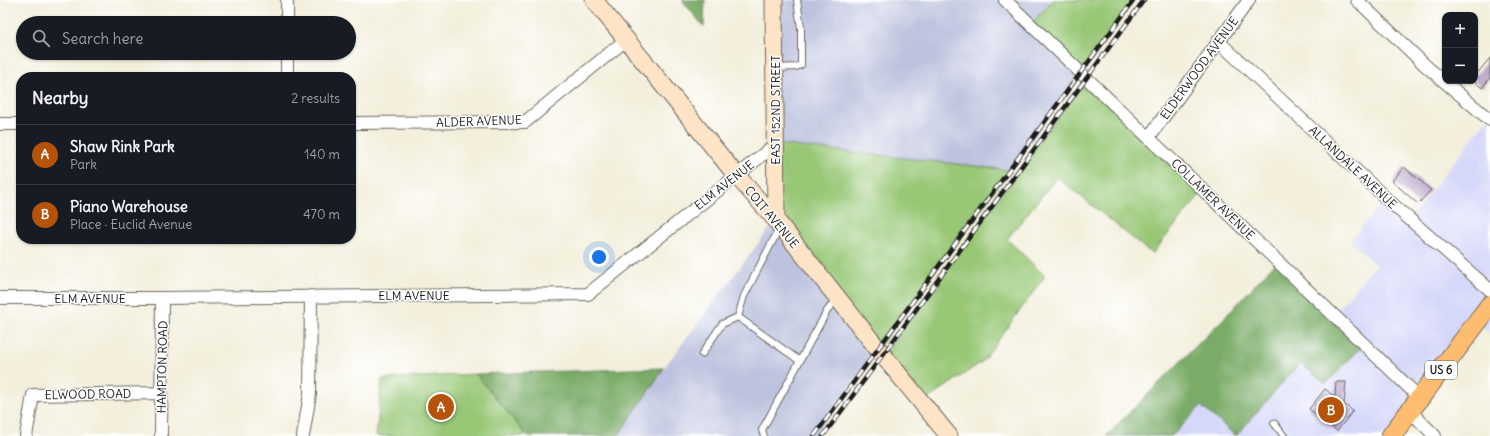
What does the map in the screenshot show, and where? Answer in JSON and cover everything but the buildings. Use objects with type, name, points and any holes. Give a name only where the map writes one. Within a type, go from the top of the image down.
[{"type":"main road","name":"US 6","points":[[1391,436],[1490,305]]},
{"type":"street","points":[[287,0],[287,16]]},
{"type":"street","name":"COIT AVENUE","points":[[594,0],[736,175],[778,223],[949,436]]},
{"type":"street","name":"EAST 152ND STREET","points":[[774,0],[778,223]]},
{"type":"street","name":"COLLAMER AVENUE","points":[[1005,0],[1149,137],[1415,405],[1435,436]]},
{"type":"street","name":"ELDERWOOD AVENUE","points":[[1149,137],[1249,0]]},
{"type":"street","points":[[1357,0],[1427,67],[1490,120]]},
{"type":"street","name":"ALDER AVENUE","points":[[356,123],[524,122],[627,39]]},
{"type":"street","name":"ALLANDALE AVENUE","points":[[1218,41],[1390,202],[1490,290]]},
{"type":"street","points":[[287,60],[287,72]]},
{"type":"street","points":[[0,124],[16,124]]},
{"type":"street","name":"ELM AVENUE","points":[[0,298],[588,294],[776,144]]},
{"type":"street","points":[[303,436],[310,394],[310,296]]},
{"type":"street","name":"HAMPTON ROAD","points":[[161,436],[162,298]]},
{"type":"street","name":"ELWOOD ROAD","points":[[26,436],[33,395],[161,394]]},
{"type":"lane","points":[[775,68],[796,67],[801,65],[802,28],[797,0]]},
{"type":"lane","points":[[738,317],[744,296],[778,223]]},
{"type":"lane","points":[[764,436],[762,430],[827,311],[837,298]]},
{"type":"lane","points":[[702,354],[722,324],[738,317]]},
{"type":"lane","points":[[738,317],[800,361]]},
{"type":"lane","points":[[1274,423],[1284,436]]},
{"type":"shaded area","points":[[774,0],[1053,0],[1031,24],[1080,71],[1074,82],[1010,170],[776,144]]},
{"type":"shaded area","points":[[1488,118],[1490,120],[1490,334],[1477,322],[1391,436],[1236,436],[1300,363],[1333,314],[1376,265],[1350,241],[1386,198],[1410,219]]},
{"type":"shaded area","points":[[776,220],[878,349],[814,436],[618,436],[664,368]]},
{"type":"shaded area","points":[[1201,406],[1235,436],[1172,436]]},
{"type":"green space","points":[[682,0],[705,0],[704,27]]},
{"type":"green space","points":[[1053,0],[1134,0],[1091,60],[1080,71],[1031,24]]},
{"type":"green space","points":[[1086,78],[1204,190],[1152,254],[1057,177],[1007,239],[1045,276],[983,361],[922,403],[884,356],[894,340]]},
{"type":"green space","points":[[776,144],[1010,170],[878,349],[776,220]]},
{"type":"green space","points":[[1277,261],[1364,344],[1326,384],[1300,363],[1236,436],[1201,406],[1172,436],[1106,436],[1227,315]]},
{"type":"green space","points":[[664,368],[618,436],[527,436],[476,374]]},
{"type":"green space","points":[[476,374],[527,436],[376,436],[382,379]]},
{"type":"railway","points":[[814,436],[1134,0]]},
{"type":"railway","points":[[823,436],[1144,0]]},
{"type":"place","name":"Shaw Rink Park","points":[[441,407]]},
{"type":"place","name":"Piano Warehouse","points":[[1331,410]]}]
